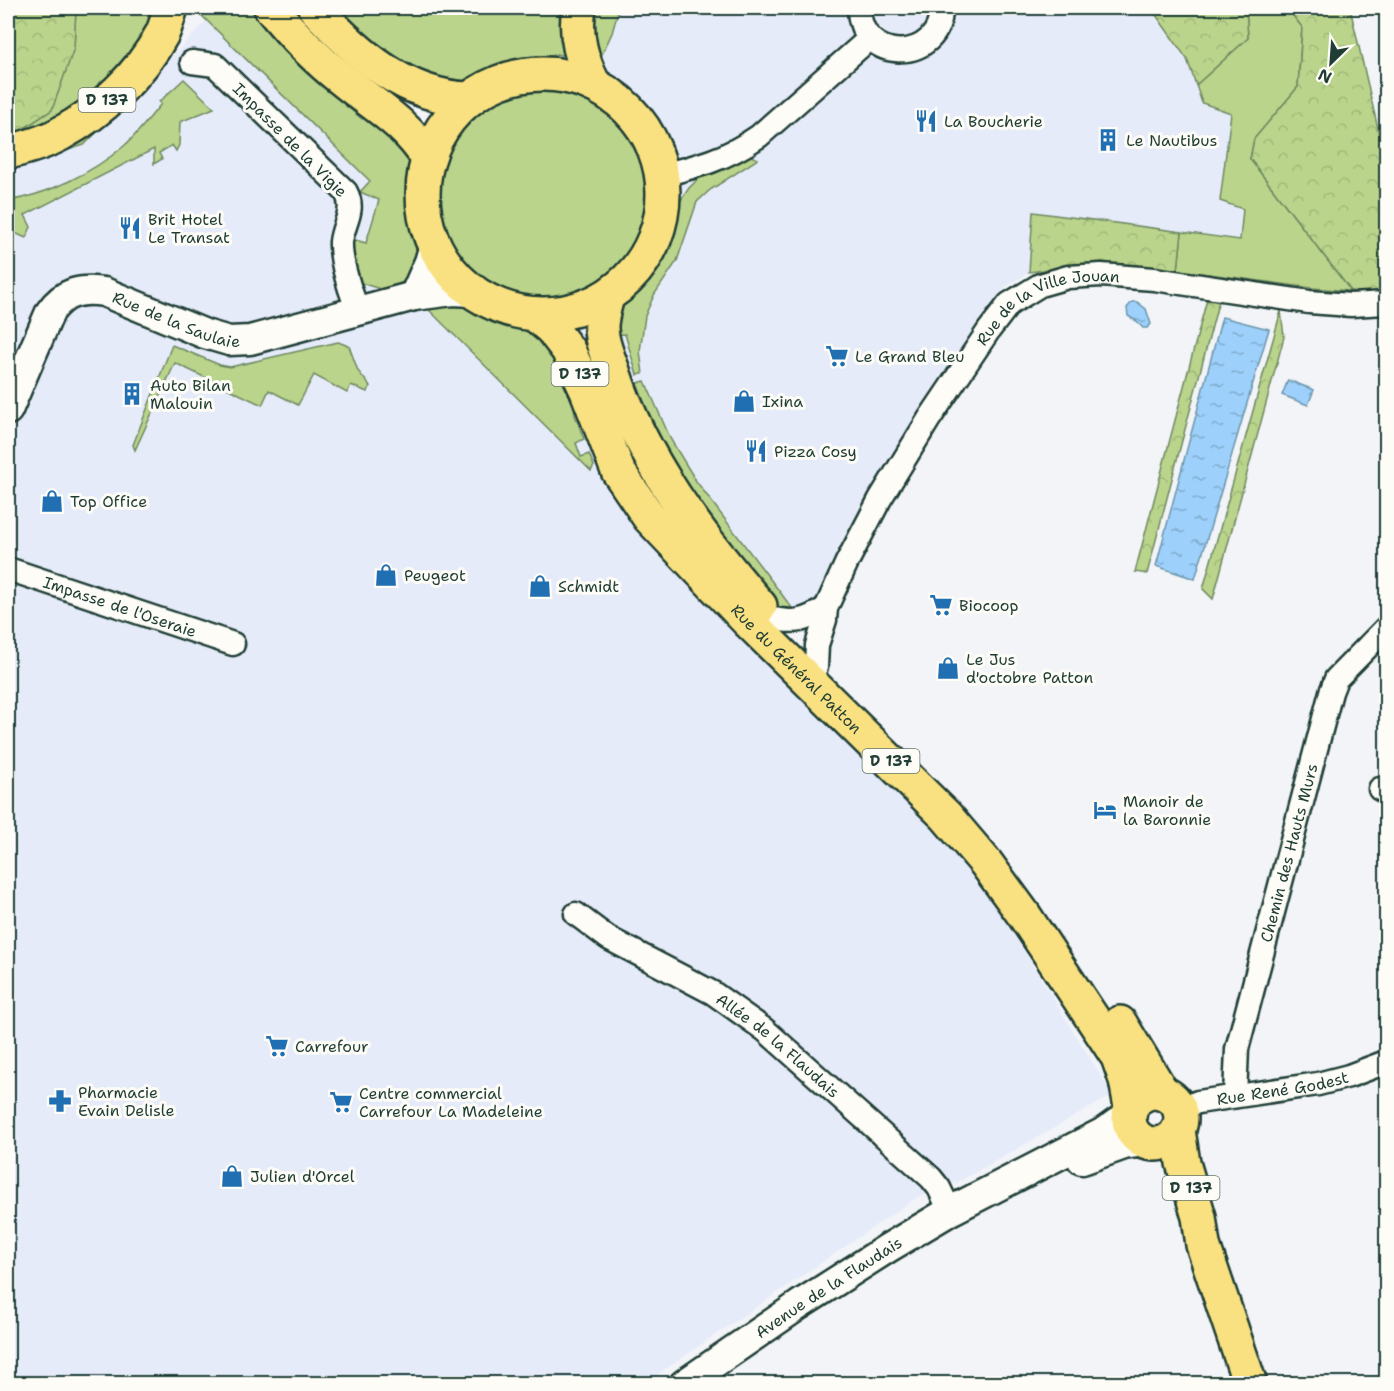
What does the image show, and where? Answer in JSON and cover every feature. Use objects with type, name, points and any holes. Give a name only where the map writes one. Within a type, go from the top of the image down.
[{"type":"main road","name":"D 137","points":[[8,152],[32,146],[59,135],[95,111],[144,62],[163,33],[171,8]]},
{"type":"main road","points":[[271,8],[304,45],[339,78],[409,132],[428,158]]},
{"type":"main road","points":[[315,8],[363,55],[388,74],[433,94],[469,99]]},
{"type":"main road","points":[[579,8],[576,29],[578,44],[594,85]]},
{"type":"main road","points":[[530,75],[562,76],[594,85],[616,99],[639,122],[655,151],[661,176],[663,201],[655,238],[635,270],[607,296],[577,309],[534,314],[502,307],[473,292],[448,267],[434,245],[424,217],[423,177],[428,158],[444,125],[469,99],[498,83],[530,75]]},
{"type":"main road","name":"Rue du Général Patton","points":[[607,296],[601,327],[603,343],[617,386],[654,465],[693,522],[770,618],[953,805],[1007,867],[1122,1026],[1173,1111],[1183,1163],[1199,1217],[1203,1245],[1250,1383]]},
{"type":"main road","name":"Rue du Général Patton","points":[[534,314],[551,328],[568,350],[587,391],[618,471],[649,517],[741,613],[946,816],[986,863],[1024,915],[1118,1057],[1138,1127],[1164,1168],[1186,1220],[1203,1245]]},
{"type":"main road","points":[[1154,1092],[1173,1111],[1167,1141],[1158,1144],[1138,1127],[1144,1094],[1154,1092]]},
{"type":"street","points":[[859,8],[861,23],[870,38],[891,50],[903,51],[925,42],[933,34],[939,24],[941,8]]},
{"type":"street","points":[[661,176],[708,164],[745,146],[870,38]]},
{"type":"street","name":"Impasse de la Vigie","points":[[192,62],[215,65],[346,192],[350,200],[350,210],[342,242],[342,252],[354,302],[359,312]]},
{"type":"street","points":[[414,296],[434,245]]},
{"type":"street","name":"Rue de la Ville Jouan","points":[[816,667],[817,645],[825,620],[826,608],[880,499],[929,419],[1009,304],[1040,285],[1068,277],[1101,275],[1154,279],[1309,302],[1351,305],[1386,303]]},
{"type":"street","name":"Rue de la Saulaie","points":[[8,410],[50,312],[57,302],[70,293],[92,290],[104,292],[205,334],[229,341],[250,340],[414,296],[453,291],[473,292]]},
{"type":"street","name":"Impasse de l'Oseraie","points":[[8,569],[233,644]]},
{"type":"street","points":[[770,618],[782,621],[804,620],[826,608]]},
{"type":"street","name":"Chemin des Hauts Murs","points":[[1236,1096],[1237,1049],[1331,692],[1336,679],[1386,628]]},
{"type":"street","name":"Allée de la Flaudais","points":[[576,914],[608,938],[713,993],[765,1030],[932,1178],[950,1211]]},
{"type":"street","name":"Rue René Godest","points":[[1173,1111],[1198,1102],[1318,1084],[1349,1076],[1386,1062]]},
{"type":"street","name":"Avenue de la Flaudais","points":[[684,1383],[841,1277],[950,1211],[1104,1132],[1138,1127]]},
{"type":"shaded area","points":[[219,8],[252,8],[308,69],[407,158],[432,109],[486,71],[557,54],[597,65],[612,33],[619,8],[1151,8],[1187,59],[1202,103],[1231,113],[1220,201],[1243,209],[1240,240],[1033,212],[1029,272],[1004,288],[910,433],[809,617],[765,657],[832,723],[978,877],[1113,1095],[958,1182],[916,1198],[645,1383],[8,1384],[8,167],[132,97]]},
{"type":"green space","points":[[8,8],[76,8],[74,48],[52,110],[8,139]]},
{"type":"green space","points":[[76,8],[157,8],[132,97],[84,145],[14,167],[8,139],[74,48]]},
{"type":"green space","points":[[194,8],[251,8],[289,53],[332,93],[362,119],[368,114],[391,130],[411,162],[410,212],[421,249],[412,273],[405,280],[397,286],[380,289],[361,283],[354,275],[352,239],[366,243],[379,200],[360,192],[370,181]]},
{"type":"green space","points":[[338,8],[619,8],[612,33],[597,65],[557,54],[486,71],[465,86],[427,79],[358,29]]},
{"type":"green space","points":[[1151,8],[1246,8],[1248,38],[1196,85],[1187,59]]},
{"type":"green space","points":[[1246,8],[1287,8],[1302,27],[1298,87],[1254,139],[1250,159],[1351,291],[1178,270],[1182,232],[1240,240],[1243,209],[1220,201],[1231,113],[1202,103],[1196,85],[1248,38]]},
{"type":"green space","points":[[1287,8],[1350,8],[1386,163],[1386,279],[1381,295],[1351,291],[1250,159],[1254,139],[1298,87],[1302,27]]},
{"type":"green space","points":[[184,79],[214,108],[180,122],[179,145],[176,151],[172,145],[159,153],[162,159],[154,164],[154,149],[25,215],[31,227],[26,238],[8,230],[8,201],[54,188],[112,156],[134,136],[161,104],[159,102]]},
{"type":"green space","points":[[544,86],[565,88],[585,94],[620,117],[643,152],[649,172],[651,193],[649,214],[643,234],[620,269],[585,292],[565,298],[544,300],[523,298],[503,292],[468,269],[445,234],[439,214],[437,193],[439,172],[445,152],[468,117],[503,94],[523,88]]},
{"type":"green space","points":[[751,156],[758,159],[710,190],[697,202],[677,261],[654,295],[645,316],[640,351],[643,374],[637,375],[625,334],[613,335],[620,307],[643,285],[657,266],[669,239],[681,200],[689,188],[699,178],[738,159]]},
{"type":"green space","points":[[1033,212],[1182,232],[1178,270],[1099,263],[1029,272]]},
{"type":"green space","points":[[1207,299],[1219,300],[1147,574],[1135,572]]},
{"type":"green space","points":[[463,303],[495,320],[539,331],[572,385],[575,415],[584,439],[576,443],[581,457],[589,454],[594,466],[591,471],[424,305]]},
{"type":"green space","points":[[1281,311],[1284,337],[1213,599],[1203,589]]},
{"type":"green space","points":[[338,342],[349,346],[358,371],[370,386],[367,392],[351,385],[347,393],[314,375],[298,405],[269,390],[262,405],[175,363],[135,450],[133,445],[172,345],[230,367]]},
{"type":"green space","points":[[645,381],[671,440],[696,481],[795,612],[777,609],[696,510],[631,385]]},
{"type":"water","points":[[1132,302],[1137,302],[1146,309],[1151,324],[1147,328],[1143,328],[1128,316],[1127,308]]},
{"type":"water","points":[[1222,317],[1269,329],[1195,579],[1156,566]]},
{"type":"water","points":[[1288,380],[1314,390],[1308,405],[1282,395]]},
{"type":"place","name":"La Boucherie","points":[[926,121]]},
{"type":"place","name":"Le Nautibus","points":[[1108,140]]},
{"type":"place","name":"Brit Hotel Le Transat","points":[[130,228]]},
{"type":"place","name":"Le Grand Bleu","points":[[837,356]]},
{"type":"place","name":"Auto Bilan Malouin","points":[[132,394]]},
{"type":"place","name":"Ixina","points":[[744,401]]},
{"type":"place","name":"Pizza Cosy","points":[[756,451]]},
{"type":"place","name":"Top Office","points":[[52,501]]},
{"type":"place","name":"Peugeot","points":[[386,575]]},
{"type":"place","name":"Schmidt","points":[[540,586]]},
{"type":"place","name":"Biocoop","points":[[941,605]]},
{"type":"place","name":"Le Jus d'octobre Patton","points":[[948,668]]},
{"type":"place","name":"Manoir de la Baronnie","points":[[1105,810]]},
{"type":"place","name":"Carrefour","points":[[277,1046]]},
{"type":"place","name":"Pharmacie Evain Delisle","points":[[60,1101]]},
{"type":"place","name":"Centre commercial Carrefour La Madeleine","points":[[341,1102]]},
{"type":"place","name":"Julien d'Orcel","points":[[232,1176]]}]
